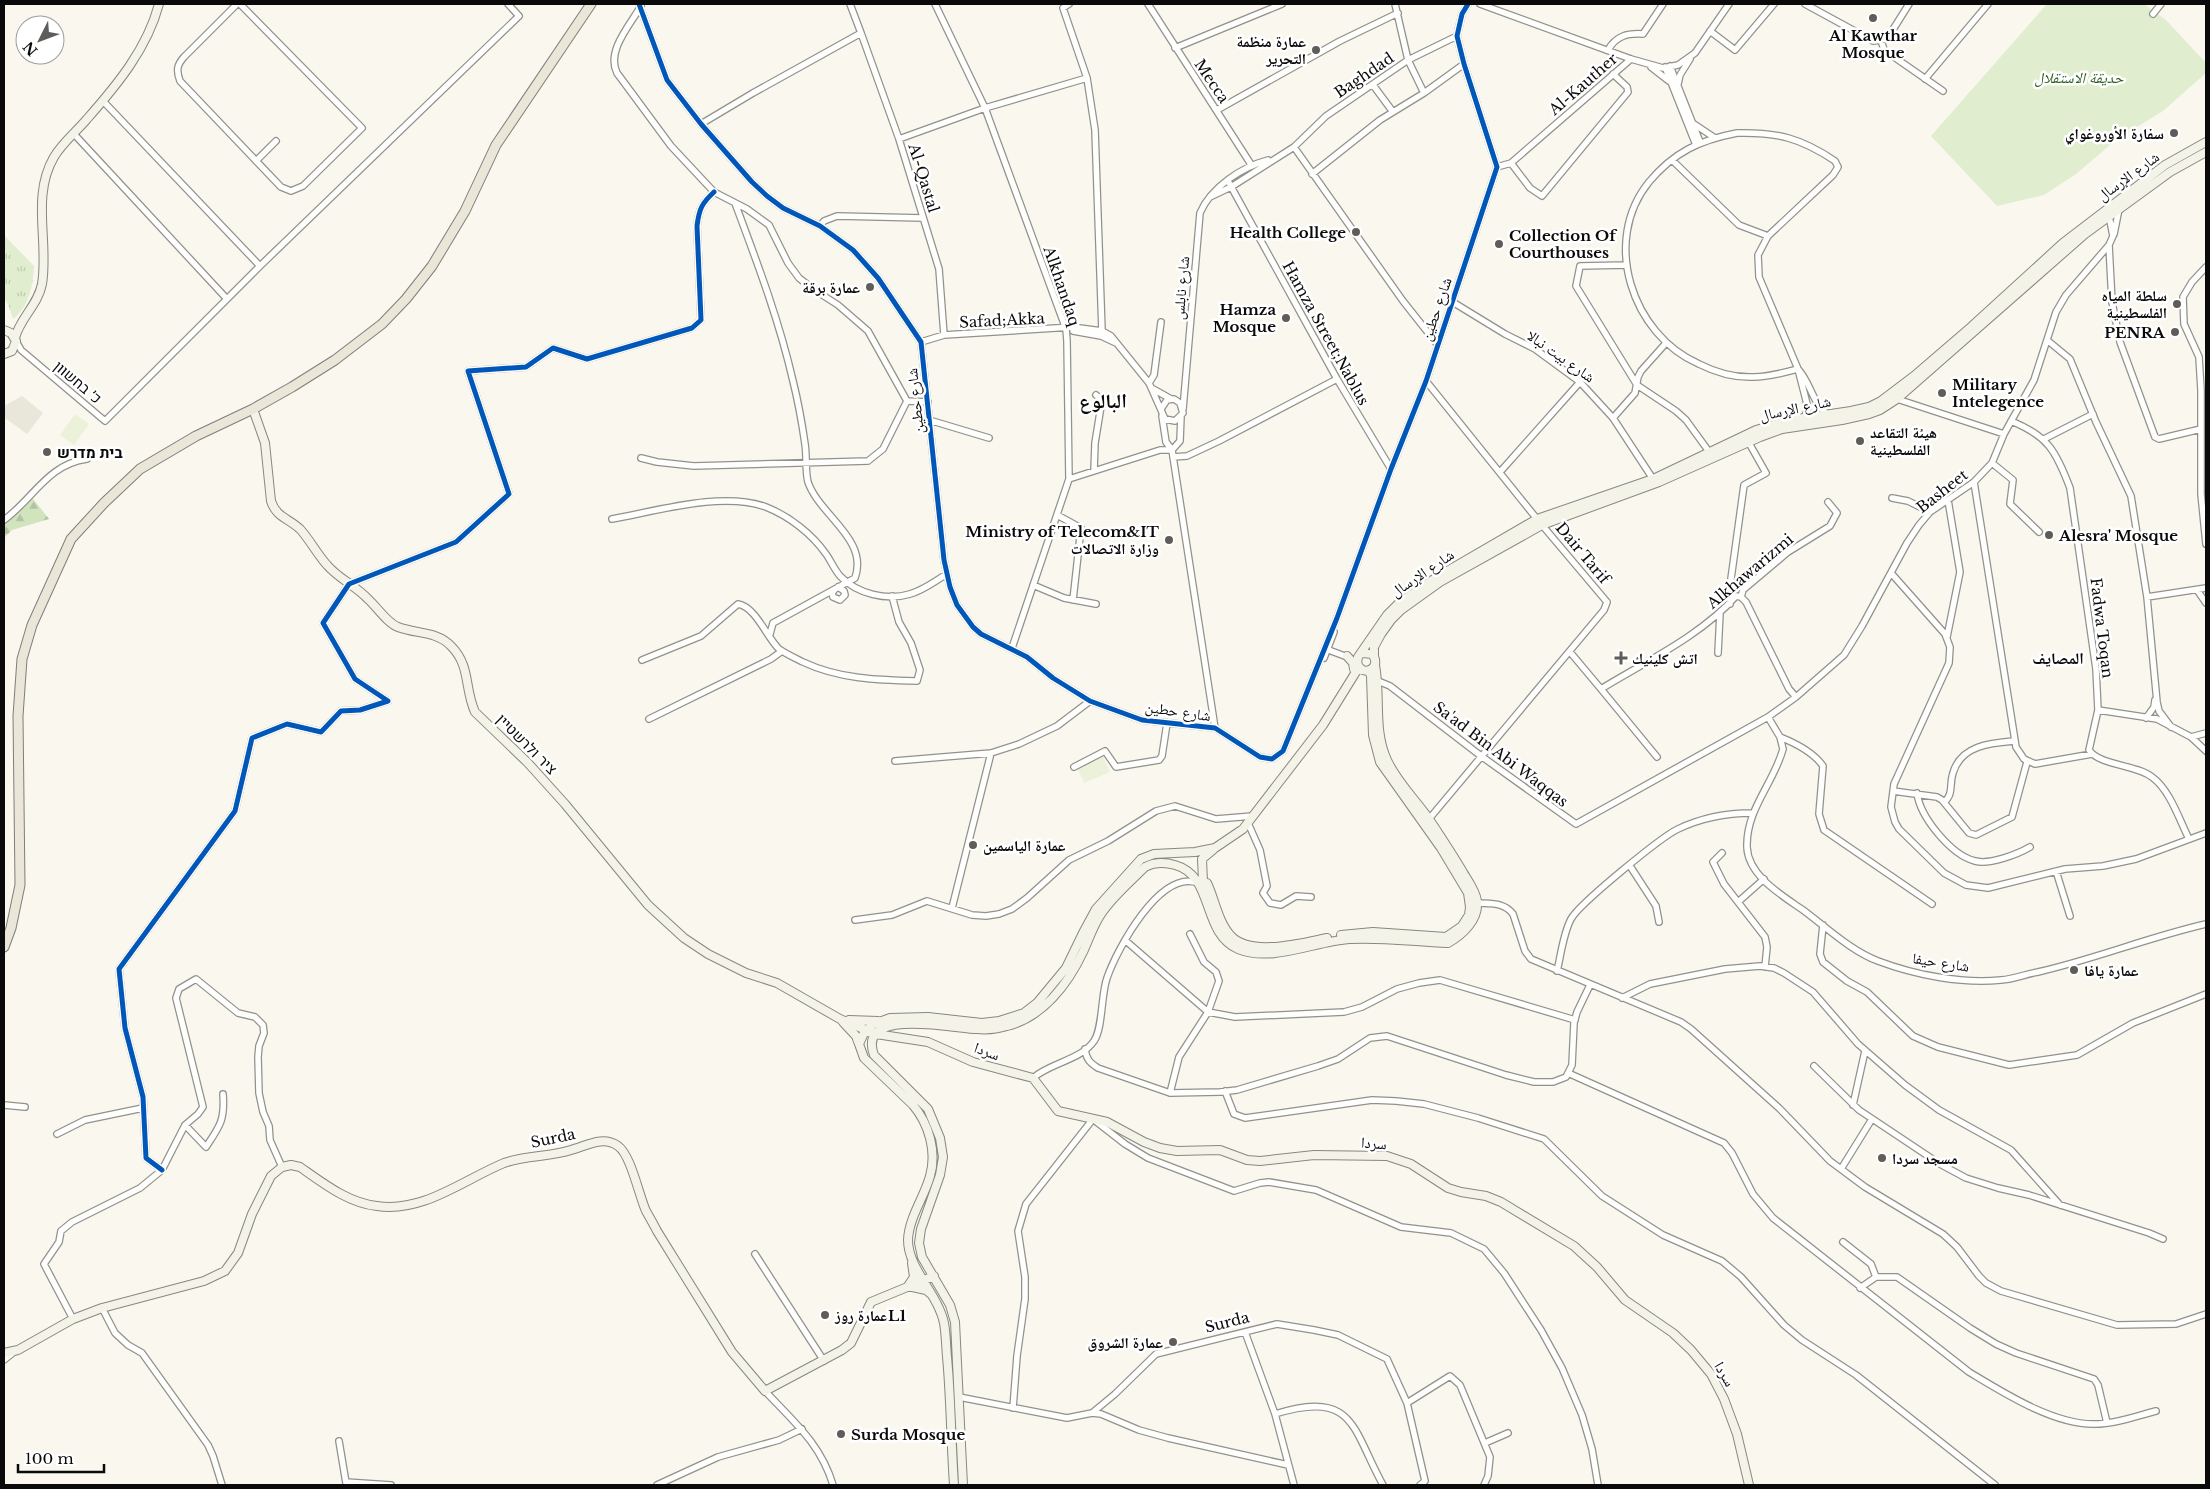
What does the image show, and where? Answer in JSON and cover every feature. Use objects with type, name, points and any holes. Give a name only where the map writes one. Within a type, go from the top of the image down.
[{"type":"main road","points":[[6,354],[14,348],[22,322],[38,298],[42,287],[45,264],[42,193],[46,175],[55,156],[103,101],[139,53],[148,35],[159,4]]},
{"type":"main road","points":[[4,947],[11,928],[20,885],[18,716],[22,659],[32,625],[71,540],[104,503],[140,469],[196,436],[253,409],[335,360],[382,324],[406,299],[432,266],[465,211],[496,145],[591,4]]},
{"type":"main road","name":"شارع الإرسال","points":[[1654,481],[1756,430],[1804,418],[1869,407],[1893,393],[1971,327],[2063,243],[2165,165],[2206,142]]},
{"type":"main road","name":"شارع الإرسال","points":[[1363,653],[1386,615],[1399,603],[1540,522],[1654,481],[1749,443],[1760,436],[1782,429],[1834,422],[1880,410],[1897,399],[2006,305],[2051,262],[2109,216],[2170,172],[2206,152]]},
{"type":"main road","points":[[15,340],[6,331],[22,322]]},
{"type":"main road","name":"ציר ולרשטיין","points":[[253,409],[265,443],[271,501],[274,510],[300,529],[327,565],[364,594],[398,627],[436,636],[449,644],[458,654],[466,670],[470,701],[475,712],[534,770],[565,804],[648,905],[684,938],[708,954],[746,973],[777,983],[840,1019],[876,1034]]},
{"type":"main road","name":"شارع الإرسال","points":[[1374,656],[1374,647],[1391,620],[1438,580]]},
{"type":"main road","points":[[1363,653],[1369,653],[1374,656],[1378,681],[1378,712],[1385,755],[1394,773],[1429,819],[1472,888],[1474,903],[1465,921],[1458,930],[1446,937],[1359,933],[1300,946],[1248,946],[1230,935],[1218,912],[1207,883],[1200,884],[1203,881],[1202,859],[1244,829],[1323,725],[1350,680],[1363,653]]},
{"type":"main road","points":[[1347,656],[1354,666],[1350,680]]},
{"type":"main road","points":[[1358,664],[1368,671],[1371,676],[1373,735],[1380,762],[1441,848],[1474,903]]},
{"type":"main road","points":[[1368,671],[1375,665]]},
{"type":"main road","points":[[840,1019],[879,1021],[909,1016],[982,1023],[999,1021],[1024,1013],[1037,1003],[1058,979],[1072,958],[1096,909],[1141,859],[1154,854],[1195,852],[1215,848]]},
{"type":"main road","points":[[954,1485],[955,1322],[950,1305],[922,1257],[919,1243],[920,1229],[940,1175],[943,1157],[940,1138],[928,1110],[874,1055],[872,1043],[876,1034],[894,1024],[910,1023],[977,1030],[1007,1026],[1031,1017],[1044,1007],[1070,975],[1101,914],[1145,867],[1161,862],[1176,865],[1190,872],[1200,884]]},
{"type":"main road","points":[[840,1019],[856,1036],[864,1058],[918,1111],[931,1138],[932,1166],[930,1176],[909,1232],[909,1251],[914,1277],[908,1286]]},
{"type":"main road","points":[[859,1044],[866,1030],[879,1021]]},
{"type":"main road","name":"سردا","points":[[876,1034],[928,1042],[973,1062],[1033,1078],[1058,1111],[1107,1122],[1144,1142],[1160,1148],[1177,1151],[1220,1150],[1247,1160],[1260,1161],[1314,1155],[1387,1156],[1411,1164],[1448,1188],[1486,1196],[1530,1218],[1564,1239],[1588,1257],[1625,1300],[1673,1332],[1704,1365],[1711,1374],[1730,1415],[1749,1485]]},
{"type":"main road","name":"Surda","points":[[282,1167],[291,1165],[300,1167],[346,1196],[362,1203],[377,1207],[401,1207],[438,1195],[506,1162],[570,1151],[602,1141],[613,1143],[625,1154],[646,1212],[657,1231],[732,1352],[765,1391]]},
{"type":"main road","points":[[4,1353],[18,1350],[73,1319],[102,1308],[204,1281],[225,1271],[238,1254],[252,1214],[271,1176],[282,1167]]},
{"type":"main road","points":[[912,1260],[935,1298],[944,1323],[955,1396],[963,1485]]},
{"type":"main road","points":[[765,1391],[824,1361],[851,1343],[871,1302],[934,1276]]},
{"type":"main road","points":[[908,1286],[926,1290],[935,1298]]},
{"type":"street","points":[[238,4],[362,128],[302,186],[291,191],[281,187],[256,161],[180,81],[176,71],[178,64],[184,56],[238,4]]},
{"type":"street","points":[[74,134],[227,299],[519,16],[508,4]]},
{"type":"street","name":"Al-Qastal","points":[[850,4],[899,139],[939,269],[944,335]]},
{"type":"street","name":"Alkhandaq","points":[[935,4],[984,108],[1066,329],[1069,479],[1012,648]]},
{"type":"street","points":[[1069,4],[1063,8],[1087,78],[1095,130],[1102,331],[1111,336],[1151,386],[1160,409],[1166,442],[1172,454],[1217,730]]},
{"type":"street","name":"Mecca","points":[[1148,4],[1174,48],[1218,110],[1255,172]]},
{"type":"street","points":[[1174,48],[1282,4]]},
{"type":"street","points":[[1395,4],[1408,60],[1424,92]]},
{"type":"street","points":[[1468,4],[1462,14],[1457,36],[1496,166]]},
{"type":"street","points":[[1480,4],[1631,59]]},
{"type":"street","points":[[1608,50],[1613,42],[1627,33],[1642,34],[1663,4]]},
{"type":"street","points":[[1675,85],[1691,57],[1729,4]]},
{"type":"street","points":[[1710,31],[1735,50],[1774,4]]},
{"type":"street","points":[[1805,4],[1873,40],[1887,38],[1909,4]]},
{"type":"street","points":[[1816,10],[1820,4]]},
{"type":"street","points":[[1925,78],[1988,4]]},
{"type":"street","points":[[2152,14],[2161,4]]},
{"type":"street","points":[[640,5],[615,51],[614,66],[671,146],[714,192],[748,209],[769,225],[788,263],[799,278],[838,305],[868,331],[907,401]]},
{"type":"street","name":"شارع حطين","points":[[640,5],[667,80],[701,124],[752,182],[767,196],[783,208],[820,226],[853,250],[866,264],[921,342],[947,574],[957,605],[968,621],[981,634],[1027,657],[1053,678],[1090,700],[1142,720],[1217,730],[1263,762],[1279,760],[1287,750],[1391,469],[1426,381],[1496,166]]},
{"type":"street","points":[[1218,110],[1340,41],[1398,13]]},
{"type":"street","points":[[701,124],[753,92],[861,33]]},
{"type":"street","name":"Baghdad","points":[[1272,159],[1294,147],[1326,116],[1408,60],[1457,36]]},
{"type":"street","points":[[1880,40],[1884,50],[1943,91]]},
{"type":"street","points":[[1691,57],[1678,65],[1667,67],[1692,121],[1698,143]]},
{"type":"street","name":"Al-Kauther","points":[[1496,166],[1511,163],[1631,59],[1667,67]]},
{"type":"street","points":[[1312,174],[1380,120],[1464,64]]},
{"type":"street","points":[[1647,64],[1675,85],[1698,143]]},
{"type":"street","points":[[1511,163],[1530,188],[1542,196],[1628,92],[1627,87],[1613,74]]},
{"type":"street","points":[[899,139],[984,108],[1087,78]]},
{"type":"street","points":[[1373,85],[1393,112]]},
{"type":"street","points":[[103,101],[260,266]]},
{"type":"street","points":[[1692,121],[1702,131],[1715,138]]},
{"type":"street","points":[[1798,369],[1770,376],[1751,378],[1730,375],[1686,359],[1666,343],[1648,323],[1638,305],[1631,287],[1627,265],[1628,227],[1632,214],[1649,182],[1672,160],[1698,143],[1737,133],[1778,134],[1795,138],[1835,161],[1838,168],[1768,236],[1758,254],[1759,277],[1798,369],[1808,408],[1804,418]]},
{"type":"street","points":[[256,161],[276,142]]},
{"type":"street","points":[[1294,147],[1403,301],[1437,344]]},
{"type":"street","points":[[1210,197],[1228,181],[1251,165],[1272,159]]},
{"type":"street","points":[[1210,197],[1231,187],[1272,159]]},
{"type":"street","points":[[1672,160],[1739,225],[1768,236]]},
{"type":"street","name":"Hamza Street;Nablus","points":[[1228,181],[1337,379],[1391,469]]},
{"type":"street","points":[[162,1170],[146,1158],[143,1097],[125,1028],[119,969],[236,810],[252,738],[288,724],[321,732],[341,710],[360,710],[388,700],[355,679],[323,623],[349,584],[456,542],[509,494],[468,371],[526,367],[553,348],[586,359],[692,328],[701,320],[697,226],[700,206],[714,192]]},
{"type":"street","name":"شارع نابلس","points":[[1183,409],[1200,213],[1210,197]]},
{"type":"street","points":[[735,203],[775,311],[794,382],[807,475],[812,490],[856,553],[857,571],[855,578],[848,583],[773,623],[768,625],[758,620]]},
{"type":"street","name":"Basheet","points":[[1768,717],[1796,698],[1844,655],[1907,543],[1930,512],[1974,482],[1992,463],[2004,434],[2034,380],[2056,312],[2066,295],[2109,245],[2119,209]]},
{"type":"street","points":[[820,226],[824,221],[837,216],[923,218]]},
{"type":"street","points":[[2109,216],[2113,236]]},
{"type":"street","points":[[2099,224],[2107,225],[2113,236]]},
{"type":"street","points":[[2109,245],[2112,302],[2120,342],[2155,437],[2159,439],[2201,429]]},
{"type":"street","points":[[1627,265],[1580,266],[1576,286],[1637,385],[1676,411],[1686,420],[1710,453]]},
{"type":"street","points":[[2206,267],[2192,282],[2183,297],[2184,324],[2199,357],[2204,385],[2201,429],[2201,494],[2206,544]]},
{"type":"street","name":"כ׳ בחשוון","points":[[35,362],[105,421],[227,299]]},
{"type":"street","name":"شارع بيت نبالا","points":[[1451,301],[1505,334],[1535,349],[1580,382],[1613,418],[1654,481]]},
{"type":"street","points":[[1151,386],[1161,322]]},
{"type":"street","name":"Safad;Akka","points":[[921,342],[944,335],[1083,327],[1102,331]]},
{"type":"street","points":[[1066,329],[1101,336],[1118,344]]},
{"type":"street","points":[[15,340],[21,350],[35,362]]},
{"type":"street","points":[[2047,340],[2070,359],[2131,496],[2146,597],[2159,711],[2171,727]]},
{"type":"street","points":[[1613,418],[1636,394],[1641,371],[1666,343]]},
{"type":"street","points":[[6,354],[21,356],[35,362]]},
{"type":"street","points":[[1798,369],[1806,378],[1818,405],[1828,415]]},
{"type":"street","points":[[1069,479],[1160,450],[1187,456],[1220,441],[1337,379]]},
{"type":"street","points":[[1426,381],[1540,522]]},
{"type":"street","points":[[1500,472],[1580,382]]},
{"type":"street","points":[[1160,409],[1164,402],[1172,399],[1180,392],[1184,384]]},
{"type":"street","points":[[1151,386],[1180,403],[1183,409],[1180,441],[1172,454]]},
{"type":"street","points":[[1094,471],[1095,443],[1102,400],[1096,395]]},
{"type":"street","points":[[1897,399],[2004,434]]},
{"type":"street","points":[[907,401],[928,402]]},
{"type":"street","points":[[641,458],[657,462],[694,466],[868,461],[875,457],[886,444],[907,401]]},
{"type":"street","points":[[2044,439],[2093,414]]},
{"type":"street","points":[[1162,416],[1172,421],[1181,416]]},
{"type":"street","points":[[929,420],[989,438]]},
{"type":"street","name":"Fadwa Toqan","points":[[2011,421],[2031,429],[2044,439],[2060,463],[2070,488],[2096,669],[2098,710],[2089,743],[2089,750],[2092,754]]},
{"type":"street","points":[[1730,604],[1730,586],[1744,485],[1766,473],[1749,443]]},
{"type":"street","points":[[4,520],[22,504],[40,483],[63,466],[75,460],[86,459]]},
{"type":"street","points":[[1992,463],[2013,480],[2010,504],[2039,532]]},
{"type":"street","points":[[1974,482],[2015,741],[2020,754],[2027,762],[2035,764],[2092,754],[2096,757],[2138,769],[2152,776],[2165,790],[2189,839]]},
{"type":"street","points":[[1892,498],[1908,501],[1930,512]]},
{"type":"street","points":[[1946,636],[1960,572],[1948,500]]},
{"type":"street","name":"Alkhawarizmi","points":[[1601,689],[1720,613],[1736,596],[1741,597],[1744,590],[1788,552],[1830,526],[1836,513],[1828,502]]},
{"type":"street","points":[[612,519],[702,503],[752,504],[767,508],[798,526],[825,553],[839,575],[848,583],[862,590],[892,596],[911,594],[947,574]]},
{"type":"street","points":[[1057,515],[1081,528],[1073,600]]},
{"type":"street","name":"Dair Tarif","points":[[1540,522],[1607,602],[1604,610],[1570,652]]},
{"type":"street","points":[[1891,573],[1940,626],[1950,647],[1949,663],[1898,772],[1891,807],[1899,829],[1944,873],[1966,885],[1988,888],[2056,871],[2103,866],[2136,859],[2206,833]]},
{"type":"street","points":[[836,599],[832,595],[840,580],[839,575]]},
{"type":"street","points":[[818,598],[842,599],[848,583]]},
{"type":"street","points":[[1033,585],[1073,600],[1096,604]]},
{"type":"street","points":[[836,588],[842,588],[845,593]]},
{"type":"street","points":[[2146,597],[2206,588]]},
{"type":"street","points":[[845,593],[862,590]]},
{"type":"street","points":[[2197,590],[2206,603]]},
{"type":"street","points":[[642,660],[701,636],[738,604],[744,605],[758,620],[770,634],[778,648],[829,673],[869,680],[916,681],[920,670],[911,643],[898,622],[892,596]]},
{"type":"street","points":[[1741,597],[1746,602],[1789,689],[1796,698]]},
{"type":"street","points":[[1718,653],[1720,613]]},
{"type":"street","points":[[770,634],[773,623]]},
{"type":"street","points":[[1326,648],[1347,656],[1358,664]]},
{"type":"street","points":[[649,719],[771,659],[782,651]]},
{"type":"street","points":[[1429,819],[1570,652],[1657,757]]},
{"type":"street","name":"Sa'ad Bin Abi Waqqas","points":[[1378,681],[1390,686],[1481,756],[1576,824],[1768,717]]},
{"type":"street","points":[[2146,718],[2154,707],[2157,695]]},
{"type":"street","points":[[895,760],[991,753],[1019,744],[1057,726],[1090,700]]},
{"type":"street","points":[[2098,710],[2157,719],[2192,737],[2206,751]]},
{"type":"street","points":[[1768,717],[1780,737],[1791,741],[1823,766],[1819,814],[1824,830],[1932,904]]},
{"type":"street","points":[[1074,767],[1105,751],[1116,767],[1159,760],[1162,756],[1166,723]]},
{"type":"street","points":[[2192,737],[2206,733]]},
{"type":"street","name":"شارع حيفا","points":[[1780,737],[1783,748],[1782,754],[1752,813],[1747,845],[1748,855],[1754,868],[1776,890],[1823,925],[1877,961],[1914,972],[1978,981],[2003,980],[2059,967],[2142,941],[2206,924]]},
{"type":"street","points":[[1944,802],[1950,796],[1953,773],[1959,762],[1968,752],[1979,746],[2015,741]]},
{"type":"street","points":[[2197,742],[2202,744],[2206,742]]},
{"type":"street","points":[[952,908],[991,753]]},
{"type":"street","points":[[1893,791],[1937,797],[1944,802],[1969,832],[1976,835],[2012,817],[2027,762]]},
{"type":"street","points":[[1917,793],[1920,808],[1930,825],[1958,851],[1976,861],[2017,855],[2030,847]]},
{"type":"street","points":[[855,920],[892,915],[927,901],[972,915],[986,916],[999,914],[1012,909],[1070,860],[1108,841],[1156,811],[1176,806],[1216,819],[1251,819],[1260,850],[1267,886],[1263,893],[1270,903],[1281,905],[1296,896],[1311,897]]},
{"type":"street","points":[[1556,971],[1572,918],[1630,866],[1677,830],[1710,818],[1738,813],[1752,813]]},
{"type":"street","points":[[1722,853],[1712,862],[1724,884],[1765,937],[1767,947],[1765,967]]},
{"type":"street","points":[[1630,866],[1656,906],[1659,922]]},
{"type":"street","points":[[2056,871],[2070,916]]},
{"type":"street","points":[[1738,902],[1764,879]]},
{"type":"street","points":[[1033,1078],[1085,1049],[1096,1039],[1107,978],[1144,911],[1169,887],[1184,881],[1200,884]]},
{"type":"street","points":[[1474,903],[1501,905],[1510,909],[1525,951],[1531,959],[1681,1022],[1691,1029],[1748,1079],[1830,1161],[1865,1187],[1943,1234],[1957,1247],[1978,1276],[1986,1283],[2001,1291],[2117,1326],[2176,1324],[2206,1314]]},
{"type":"street","points":[[1823,925],[1820,954],[1823,962],[1847,981],[1867,992],[1912,1036],[1938,1047],[2008,1065],[2077,1055],[2133,1023],[2206,994]]},
{"type":"street","points":[[1170,1093],[1179,1057],[1208,1012],[1219,977],[1204,962],[1190,934]]},
{"type":"street","points":[[1126,941],[1208,1012],[1235,1017],[1344,1012],[1362,1007],[1397,989],[1440,980],[1575,1020]]},
{"type":"street","points":[[1622,998],[1650,984],[1725,969],[1774,968],[1794,978],[1813,992],[1865,1051],[1939,1110],[2011,1150],[2060,1205]]},
{"type":"street","points":[[73,1319],[44,1264],[59,1242],[61,1231],[72,1222],[140,1188],[162,1170],[185,1125],[203,1107],[176,998],[179,989],[196,979],[238,1013],[255,1017],[263,1025],[264,1033],[259,1046],[258,1057],[259,1093],[263,1112],[270,1126],[270,1140],[282,1167]]},
{"type":"street","points":[[1085,1049],[1086,1056],[1090,1062],[1098,1068],[1170,1093],[1185,1094],[1225,1091],[1318,1066],[1338,1059],[1370,1038],[1379,1035],[1534,1082],[1553,1082],[1566,1077],[1572,1065],[1575,1020],[1590,985]]},
{"type":"street","points":[[1853,1105],[1865,1051]]},
{"type":"street","points":[[1814,1066],[1853,1105],[1940,1164],[1966,1178],[2060,1205],[2163,1239]]},
{"type":"street","points":[[1568,1073],[1724,1143],[1760,1206],[1787,1231],[1969,1372],[1988,1384],[2034,1407],[2068,1421],[2089,1424],[2107,1423],[2156,1412]]},
{"type":"street","points":[[1225,1091],[1234,1114],[1245,1118],[1372,1100],[1396,1100],[1424,1104],[1469,1115],[1544,1139],[1602,1196],[1663,1235],[1722,1262],[1741,1277],[1784,1325],[1802,1340],[1856,1375],[1995,1485]]},
{"type":"street","points":[[185,1125],[206,1147],[220,1125],[225,1112],[223,1094]]},
{"type":"street","points":[[4,1105],[25,1107]]},
{"type":"street","points":[[57,1134],[85,1120],[143,1108]]},
{"type":"street","points":[[1013,1408],[1017,1356],[1025,1299],[1025,1276],[1018,1231],[1020,1221],[1026,1204],[1093,1119],[1125,1144],[1148,1158],[1234,1192],[1260,1183],[1270,1182],[1316,1190],[1401,1226],[1451,1233],[1484,1250],[1504,1273],[1541,1330],[1562,1368],[1584,1423],[1592,1449],[1598,1485]]},
{"type":"street","points":[[1841,1169],[1872,1119]]},
{"type":"street","points":[[1843,1242],[1871,1264],[1876,1277]]},
{"type":"street","points":[[755,1254],[824,1361]]},
{"type":"street","points":[[1860,1288],[1876,1277],[1890,1276],[1903,1280],[1946,1312],[1996,1344],[2016,1353],[2094,1379],[2098,1385],[2107,1423]]},
{"type":"street","points":[[102,1308],[115,1333],[128,1345],[142,1353],[208,1445],[214,1456],[222,1485]]},
{"type":"street","name":"Surda","points":[[955,1396],[1067,1418],[1092,1413],[1115,1394],[1156,1354],[1277,1324],[1338,1334],[1387,1359],[1407,1403],[1425,1481],[1420,1485]]},
{"type":"street","points":[[1245,1332],[1275,1414],[1294,1485]]},
{"type":"street","points":[[4,1360],[18,1350]]},
{"type":"street","points":[[1407,1403],[1450,1376],[1460,1385],[1490,1457],[1488,1476],[1484,1485]]},
{"type":"street","name":"Surda","points":[[765,1391],[802,1429],[820,1453],[833,1485]]},
{"type":"street","points":[[1275,1414],[1298,1407],[1325,1407],[1338,1410],[1357,1429],[1383,1485]]},
{"type":"street","points":[[1092,1413],[1101,1414],[1139,1430],[1176,1440],[1288,1465]]},
{"type":"street","points":[[657,1485],[718,1457],[779,1440],[802,1429]]},
{"type":"street","points":[[1485,1443],[1508,1432]]},
{"type":"street","points":[[339,1441],[346,1483],[392,1485]]},
{"type":"green space","name":"حديقة الاستقلال","points":[[2047,4],[2144,4],[2166,20],[2206,63],[2206,73],[2163,111],[2116,140],[2076,174],[2044,195],[1997,206],[1931,136]]},
{"type":"green space","points":[[4,235],[34,266],[29,296],[23,308],[13,319],[8,304],[4,299]]},
{"type":"green space","points":[[75,414],[89,424],[74,445],[60,435]]},
{"type":"green space","points":[[30,495],[49,519],[12,530],[4,538],[4,520]]},
{"type":"green space","points":[[1103,757],[1110,772],[1084,783],[1077,768]]},
{"type":"shaded area","points":[[22,396],[43,413],[27,434],[5,418],[4,406]]},
{"type":"cycle path","points":[[639,4],[667,80],[701,124],[752,182],[767,196],[783,208],[820,226],[853,250],[878,278],[921,342],[944,560],[950,587],[957,605],[973,627],[981,634],[1027,657],[1053,678],[1090,701],[1142,720],[1215,728],[1260,757],[1272,759],[1283,751],[1337,618],[1391,469],[1426,381],[1497,167],[1457,36],[1462,14],[1468,4]]},
{"type":"cycle path","points":[[162,1170],[146,1158],[143,1097],[125,1028],[119,969],[235,811],[252,738],[287,724],[321,732],[341,711],[360,710],[388,701],[355,679],[323,623],[349,584],[456,542],[509,494],[468,371],[526,367],[553,348],[587,359],[692,328],[701,320],[697,226],[700,211],[714,192]]},
{"type":"place","name":"Al Kawthar Mosque","points":[[1873,18]]},
{"type":"place","name":"عمارة منظمة التحرير","points":[[1316,50]]},
{"type":"place","name":"سفارة الأوروغواي","points":[[2174,133]]},
{"type":"place","name":"Health College","points":[[1356,232]]},
{"type":"place","name":"Collection Of Courthouses","points":[[1499,244]]},
{"type":"place","name":"عمارة برقة","points":[[870,287]]},
{"type":"place","name":"سلطة المياه الفلسطينية","points":[[2177,304]]},
{"type":"place","name":"Hamza Mosque","points":[[1286,318]]},
{"type":"place","name":"PENRA","points":[[2175,332]]},
{"type":"place","name":"Military Intelegence","points":[[1942,393]]},
{"type":"place","name":"هيئة التقاعد الفلسطينية","points":[[1860,441]]},
{"type":"place","name":"בית מדרש","points":[[47,452]]},
{"type":"place","name":"Alesra' Mosque","points":[[2049,535]]},
{"type":"place","name":"Ministry of Telecom&IT وزارة الاتصالات","points":[[1169,540]]},
{"type":"place","name":"اتش كلينيك","points":[[1621,658]]},
{"type":"place","name":"عمارة الياسمين","points":[[973,845]]},
{"type":"place","name":"عمارة يافا","points":[[2074,970]]},
{"type":"place","name":"مسجد سردا","points":[[1882,1158]]},
{"type":"place","name":"عمارة روزL1","points":[[825,1315]]},
{"type":"place","name":"عمارة الشروق","points":[[1173,1342]]},
{"type":"place","name":"Surda Mosque","points":[[841,1434]]},
{"type":"district","name":"البالوع","points":[[1103,401]]},
{"type":"district","name":"المصايف","points":[[2058,658]]}]
